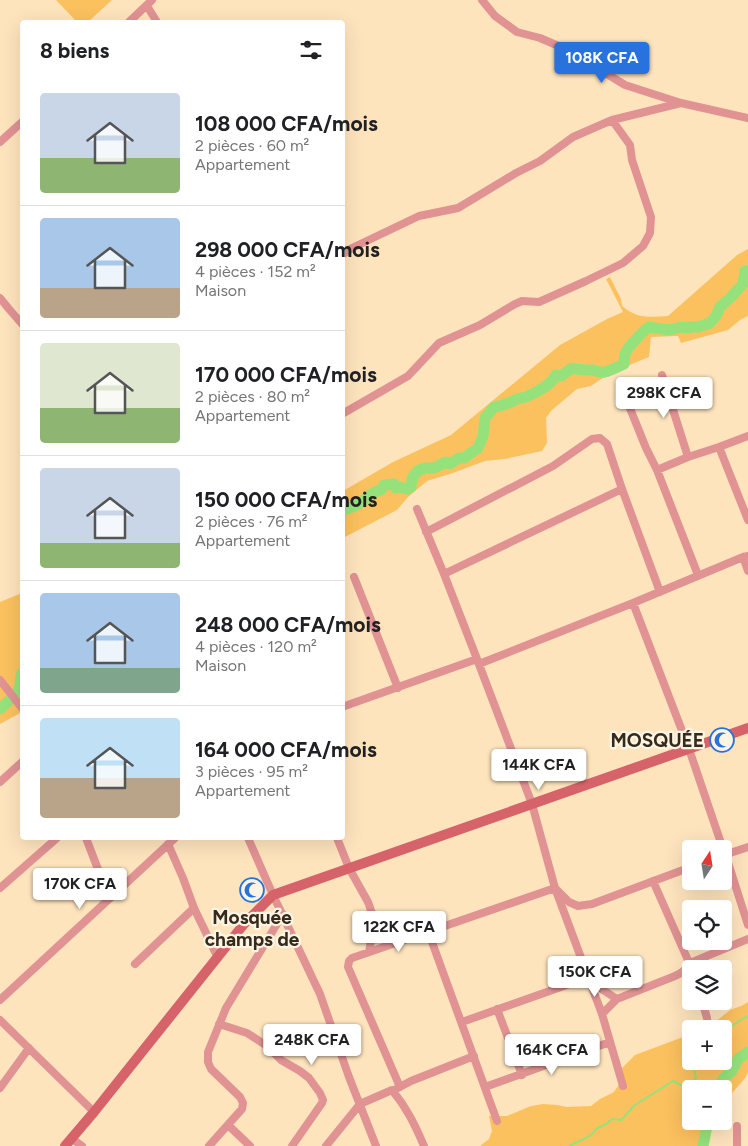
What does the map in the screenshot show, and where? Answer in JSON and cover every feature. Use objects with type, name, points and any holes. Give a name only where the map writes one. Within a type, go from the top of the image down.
[{"type":"street","points":[[482,0],[495,16],[517,32],[540,38],[568,50],[625,85],[681,103],[748,118]]},
{"type":"street","points":[[132,20],[150,3],[156,20]]},
{"type":"street","points":[[345,254],[352,248],[419,216],[458,208],[516,172],[540,161],[573,137],[612,120],[681,103]]},
{"type":"street","points":[[345,412],[408,376],[439,343],[480,325],[522,301],[539,302],[586,281],[623,263],[643,246],[650,233],[651,216],[632,160],[630,145],[612,120]]},
{"type":"street","points":[[0,142],[20,124]]},
{"type":"street","points":[[0,298],[20,322]]},
{"type":"street","points":[[662,375],[688,457]]},
{"type":"street","points":[[625,396],[657,470],[698,575]]},
{"type":"street","points":[[657,470],[748,436]]},
{"type":"street","points":[[426,532],[553,466],[592,439],[600,438],[607,444],[660,592]]},
{"type":"street","points":[[719,447],[748,520]]},
{"type":"street","points":[[444,574],[622,489]]},
{"type":"street","points":[[417,509],[478,661],[532,804],[555,888],[602,1014],[623,1086]]},
{"type":"street","points":[[345,706],[478,661],[633,603],[745,556],[748,571]]},
{"type":"street","points":[[354,578],[398,688]]},
{"type":"street","points":[[633,603],[689,749],[720,840]]},
{"type":"street","points":[[0,680],[20,706]]},
{"type":"street","points":[[82,1146],[68,1142],[244,924],[273,895],[748,728]]},
{"type":"street","points":[[0,782],[20,764]]},
{"type":"street","points":[[0,888],[55,840]]},
{"type":"street","points":[[87,840],[110,898]]},
{"type":"street","points":[[0,1000],[173,840]]},
{"type":"street","points":[[249,840],[320,994],[376,1146]]},
{"type":"street","points":[[338,840],[348,868],[368,902],[373,916],[369,952]]},
{"type":"street","points":[[168,844],[194,908],[218,958]]},
{"type":"street","points":[[732,850],[748,847]]},
{"type":"street","points":[[555,888],[569,902],[578,906],[592,904],[682,870]]},
{"type":"street","points":[[732,876],[748,925]]},
{"type":"street","points":[[653,881],[688,960]]},
{"type":"street","points":[[400,1087],[348,967],[349,960],[555,888]]},
{"type":"street","points":[[135,964],[194,908]]},
{"type":"street","points":[[209,1146],[242,1109],[243,1103],[240,1097],[211,1069],[208,1062],[208,1052],[226,1008],[283,914]]},
{"type":"street","points":[[428,931],[497,1121]]},
{"type":"street","points":[[704,960],[748,939]]},
{"type":"street","points":[[602,1014],[617,999],[682,972]]},
{"type":"street","points":[[589,977],[603,990],[617,999]]},
{"type":"street","points":[[462,1022],[589,977]]},
{"type":"street","points":[[497,1010],[522,1074]]},
{"type":"street","points":[[705,1010],[707,1018]]},
{"type":"street","points":[[0,1020],[94,1112]]},
{"type":"street","points":[[219,1024],[247,1033],[267,1046],[281,1060],[309,1078],[320,1093],[323,1100],[322,1103],[292,1146]]},
{"type":"street","points":[[485,1087],[610,1042]]},
{"type":"street","points":[[0,1088],[29,1048]]},
{"type":"street","points":[[326,1146],[360,1104],[474,1056]]},
{"type":"street","points":[[392,1090],[410,1115],[424,1146]]},
{"type":"street","points":[[228,1125],[250,1146]]},
{"type":"street","points":[[737,1126],[737,1146]]},
{"type":"shaded area","points":[[56,0],[112,0],[90,20],[75,20]]},
{"type":"shaded area","points":[[748,249],[748,316],[728,330],[681,343],[678,336],[651,337],[649,357],[610,373],[591,386],[577,389],[552,410],[546,418],[547,443],[542,451],[485,461],[427,481],[408,497],[397,510],[345,537],[345,490],[393,462],[451,435],[560,345],[623,312],[606,279],[610,277],[621,299],[622,306],[633,313],[655,317],[668,316],[737,255]]},
{"type":"shaded area","points":[[20,594],[20,713],[0,724],[0,602]]},
{"type":"shaded area","points":[[748,1002],[748,1072],[746,1077],[732,1094],[732,1080],[682,1080],[682,1130],[708,1130],[707,1146],[480,1146],[489,1139],[492,1131],[489,1116],[507,1116],[531,1106],[543,1104],[567,1107],[591,1106],[614,1092],[620,1083],[620,1070],[635,1055],[682,1037],[682,1070],[732,1070],[732,1020],[718,1020],[730,1010]]},
{"type":"waterway","points":[[345,509],[359,504],[381,490],[384,485],[394,484],[396,488],[407,489],[411,487],[413,478],[419,471],[425,468],[434,468],[446,462],[450,464],[459,458],[464,458],[478,448],[483,436],[485,418],[494,407],[526,397],[548,385],[556,375],[561,376],[572,368],[603,372],[624,364],[628,349],[649,327],[669,330],[682,327],[698,327],[710,323],[720,307],[743,284],[745,271],[748,271]]},
{"type":"waterway","points":[[0,709],[17,693],[20,684]]},
{"type":"waterway","points":[[732,1026],[748,1016]]},
{"type":"waterway","points":[[723,1080],[732,1071],[738,1059],[748,1052]]},
{"type":"waterway","points":[[569,1146],[588,1137],[596,1129],[612,1119],[621,1120],[635,1105],[673,1081],[689,1086],[696,1078],[694,1070]]},
{"type":"waterway","points":[[703,1146],[706,1130]]},
{"type":"place","name":"MOSQUÉE","points":[[722,740]]},
{"type":"place","name":"Mosquée champs de","points":[[252,890]]}]
